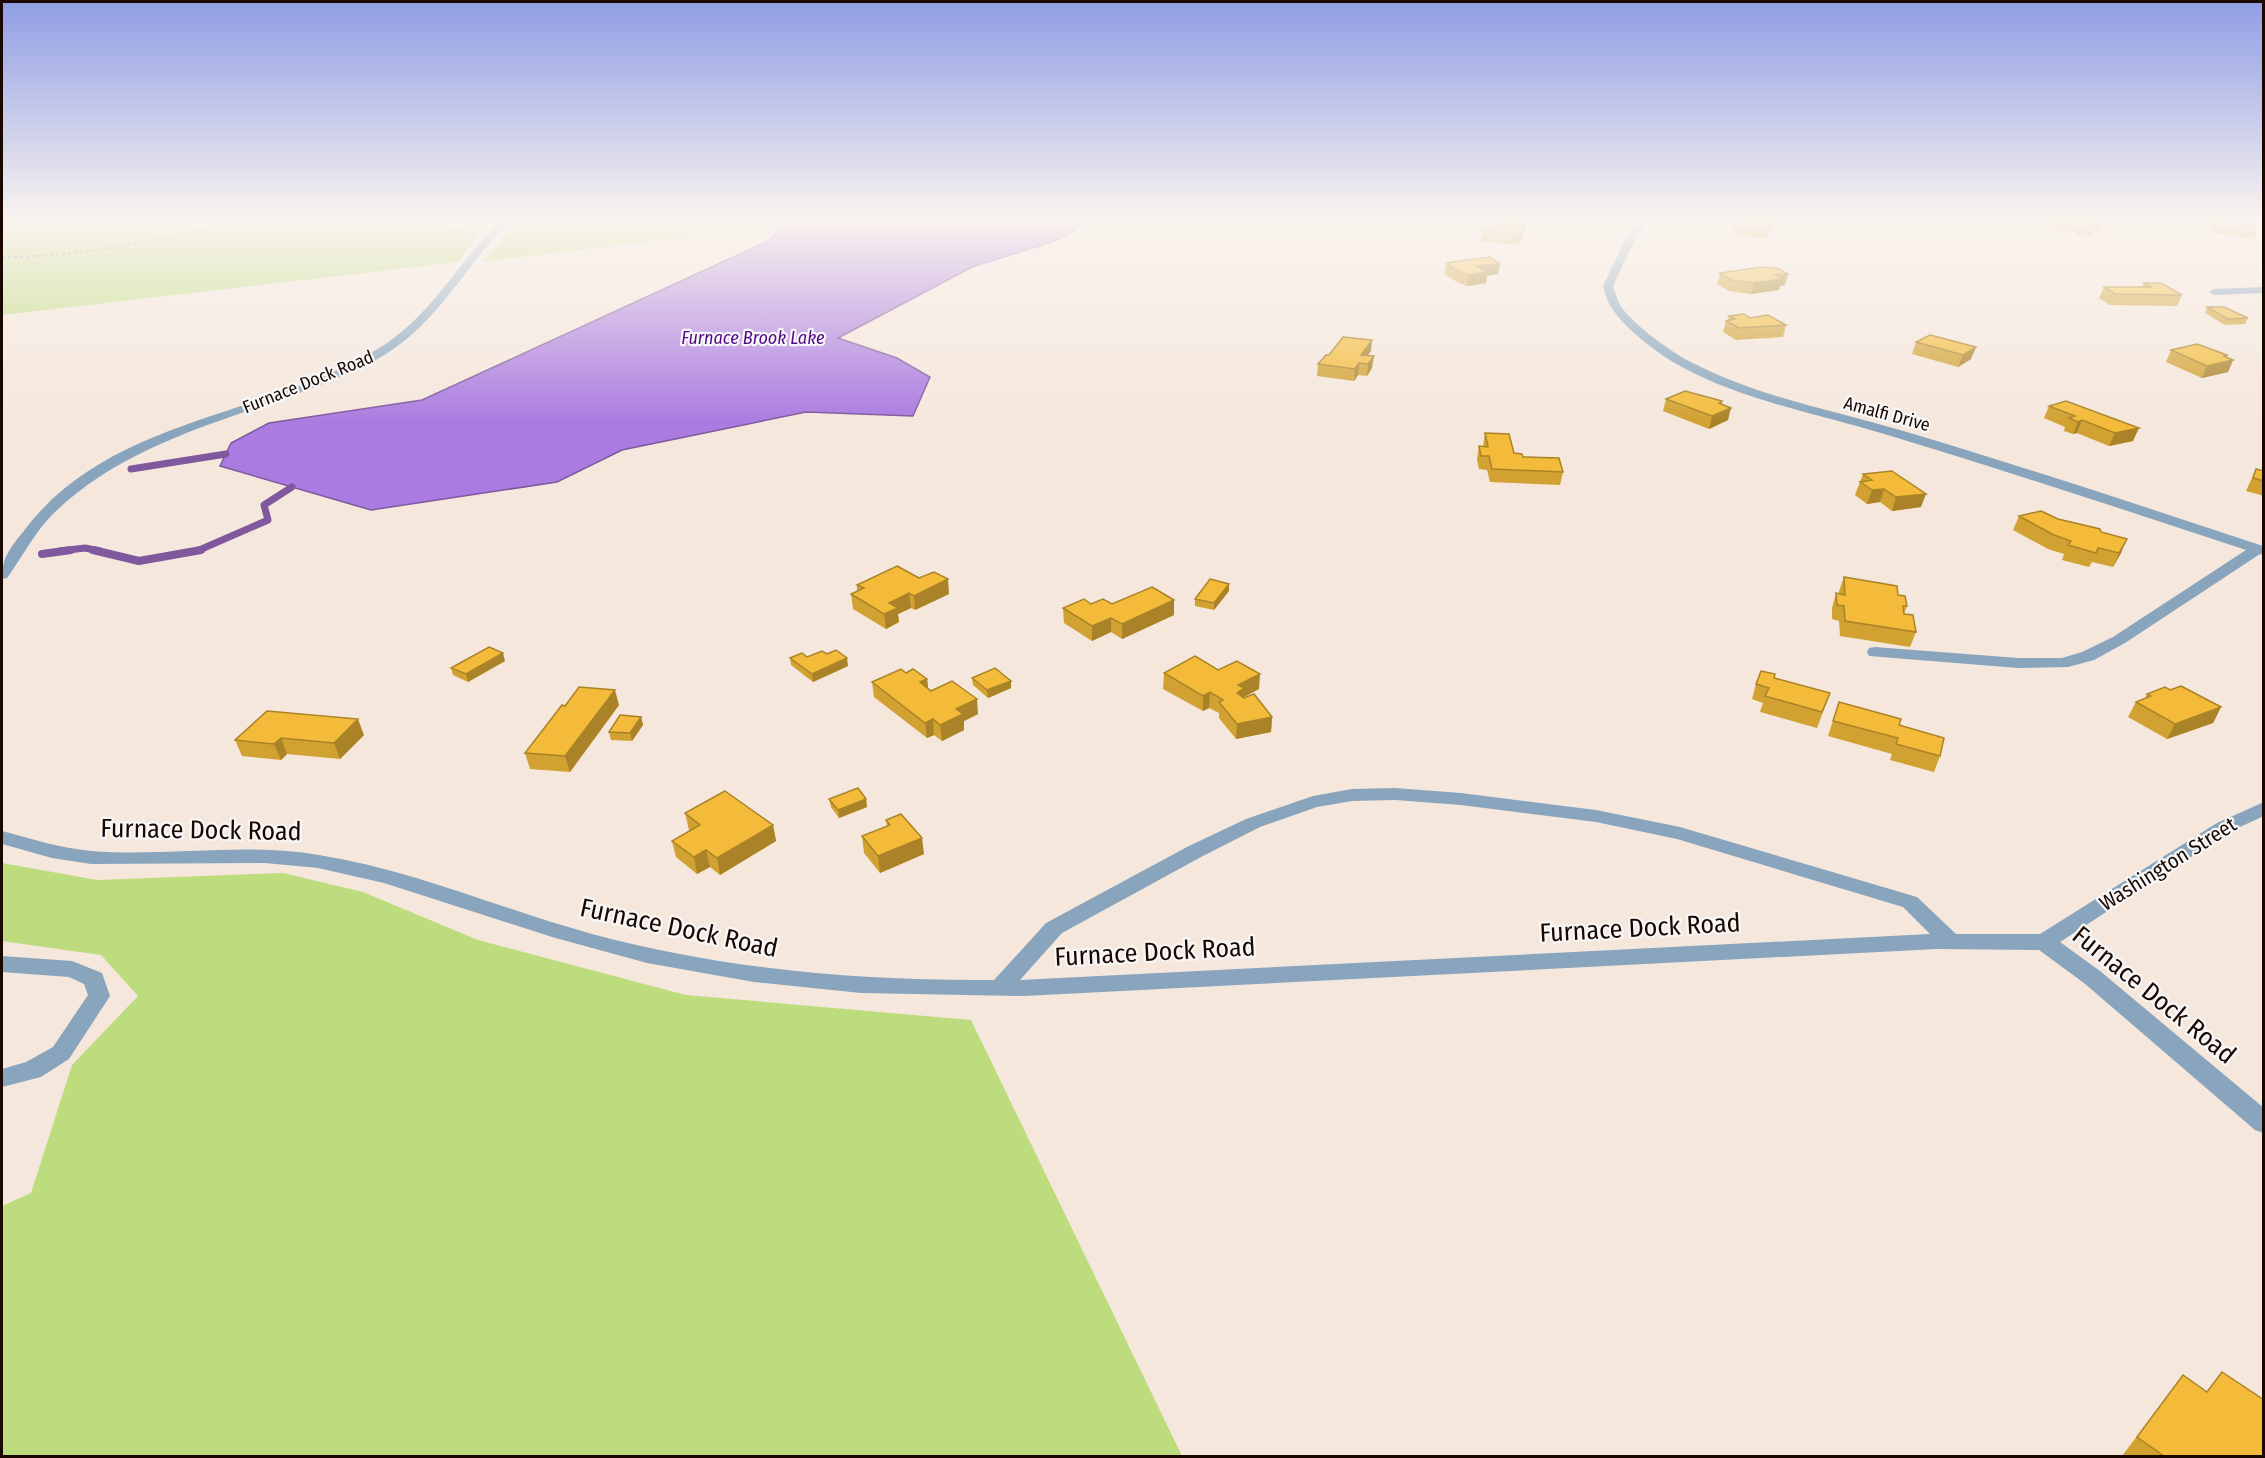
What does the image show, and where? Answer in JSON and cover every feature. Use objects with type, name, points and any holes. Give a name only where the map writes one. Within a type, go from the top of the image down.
[{"type":"street","name":"Furnace Dock Road","points":[[2,574],[28,533],[48,510],[110,465],[190,428],[339,373],[387,348],[428,314],[450,287]]},
{"type":"street","name":"Amalfi Drive","points":[[1608,287],[1615,306],[1638,330],[1682,362],[1710,376],[1791,406],[1892,432],[2056,482],[2261,550]]},
{"type":"street","points":[[2214,292],[2264,290]]},
{"type":"street","points":[[1875,652],[2018,663],[2062,663],[2088,656],[2118,640],[2261,550]]},
{"type":"street","points":[[1000,988],[1054,928],[1194,852],[1253,823],[1313,802],[1352,795],[1395,794],[1461,799],[1596,816],[1680,833],[1910,902],[1951,941]]},
{"type":"street","name":"Washington Street","points":[[2044,942],[2224,827],[2264,808]]},
{"type":"street","name":"Furnace Dock Road","points":[[2,837],[33,847],[89,857],[268,857],[315,861],[405,881],[548,929],[637,953],[799,981],[908,989],[1000,988],[1951,941],[2044,942],[2092,977],[2264,1123]]},
{"type":"street","points":[[2,963],[72,969],[94,979],[99,996],[61,1053],[33,1070],[2,1078]]},
{"type":"green space","points":[[2,287],[243,287],[2,315]]},
{"type":"green space","points":[[2,863],[97,880],[283,873],[363,892],[478,940],[686,995],[971,1020],[1182,1456],[2,1456],[2,1206],[31,1193],[72,1065],[138,996],[101,955],[2,941]]},
{"type":"water","name":"Furnace Brook Lake","points":[[668,287],[934,287],[838,338],[897,358],[930,377],[913,416],[806,412],[622,450],[557,482],[371,510],[220,466],[231,443],[269,423],[422,400]]},
{"type":"building","points":[[2104,287],[2168,287],[2182,295],[2115,294]]},
{"type":"building","points":[[2207,307],[2224,307],[2248,318],[2228,319]]},
{"type":"building","points":[[1744,314],[1750,318],[1768,315],[1786,325],[1739,328],[1726,321],[1735,319],[1729,316]]},
{"type":"building","points":[[1930,335],[1976,347],[1963,355],[1916,342]]},
{"type":"building","points":[[1343,337],[1372,340],[1361,355],[1374,356],[1368,364],[1359,363],[1355,369],[1318,364],[1326,355],[1329,355]]},
{"type":"building","points":[[2197,344],[2227,355],[2224,356],[2233,360],[2207,366],[2171,350]]},
{"type":"building","points":[[1685,391],[1722,401],[1719,403],[1731,408],[1712,416],[1666,399]]},
{"type":"building","points":[[2066,401],[2139,428],[2115,433],[2082,420],[2078,422],[2069,418],[2075,416],[2049,406]]},
{"type":"building","points":[[1485,433],[1509,434],[1514,453],[1522,454],[1523,457],[1559,458],[1563,472],[1492,469],[1489,456],[1481,456],[1479,446],[1488,447]]},
{"type":"building","points":[[2256,469],[2264,471],[2264,481],[2253,478]]},
{"type":"building","points":[[1892,471],[1926,494],[1896,497],[1884,489],[1872,490],[1860,482],[1872,480],[1863,474]]},
{"type":"building","points":[[2041,511],[2058,519],[2100,529],[2101,532],[2127,539],[2119,553],[2098,548],[2096,553],[2068,545],[2071,541],[2054,535],[2019,516]]},
{"type":"building","points":[[897,566],[919,578],[934,572],[948,579],[914,596],[909,593],[889,603],[898,608],[884,614],[851,594],[864,588],[857,585]]},
{"type":"building","points":[[1844,577],[1897,586],[1898,595],[1905,596],[1907,606],[1903,606],[1904,614],[1913,615],[1916,632],[1845,621],[1844,606],[1837,605],[1836,593],[1845,595]]},
{"type":"building","points":[[1210,579],[1229,584],[1214,603],[1195,599]]},
{"type":"building","points":[[1152,587],[1174,600],[1122,624],[1111,618],[1092,626],[1063,608],[1084,599],[1091,604],[1103,599],[1112,604]]},
{"type":"building","points":[[489,647],[503,653],[466,674],[451,668]]},
{"type":"building","points":[[836,650],[847,658],[812,674],[790,658],[802,653],[807,657],[822,651],[827,654]]},
{"type":"building","points":[[1195,656],[1218,670],[1237,661],[1260,674],[1238,685],[1244,688],[1237,693],[1244,698],[1254,694],[1272,717],[1237,724],[1219,702],[1223,700],[1210,692],[1203,696],[1164,673]]},
{"type":"building","points":[[995,668],[1011,681],[987,690],[972,678]]},
{"type":"building","points":[[901,669],[906,673],[913,669],[927,679],[920,682],[931,691],[952,681],[977,699],[956,709],[963,714],[940,725],[933,719],[925,723],[872,682]]},
{"type":"building","points":[[1761,671],[1775,674],[1774,678],[1830,693],[1822,712],[1765,696],[1769,688],[1756,684]]},
{"type":"building","points":[[2181,686],[2221,707],[2175,724],[2136,702],[2151,696],[2147,694],[2165,687],[2170,690]]},
{"type":"building","points":[[579,687],[615,690],[565,756],[525,753],[562,705],[565,706]]},
{"type":"building","points":[[1839,702],[1901,719],[1899,725],[1944,738],[1940,756],[1896,744],[1898,738],[1833,721]]},
{"type":"building","points":[[267,711],[358,719],[334,743],[281,738],[274,744],[235,740]]},
{"type":"building","points":[[620,715],[641,717],[630,733],[609,732]]},
{"type":"building","points":[[858,788],[866,799],[838,810],[829,799]]},
{"type":"building","points":[[725,791],[773,825],[717,858],[706,850],[694,857],[672,841],[700,825],[685,813]]},
{"type":"building","points":[[901,814],[922,838],[878,856],[862,836],[890,825],[886,820]]},
{"type":"building","points":[[2222,1372],[2264,1400],[2264,1456],[2164,1456],[2137,1437],[2183,1375],[2207,1392]]},
{"type":"waterway","points":[[131,469],[226,454]]},
{"type":"waterway","points":[[198,551],[268,520],[264,505],[292,487]]},
{"type":"waterway","points":[[60,551],[85,548],[100,551]]},
{"type":"waterway","points":[[42,554],[71,550]]},
{"type":"waterway","points":[[93,550],[139,561],[198,551]]}]
